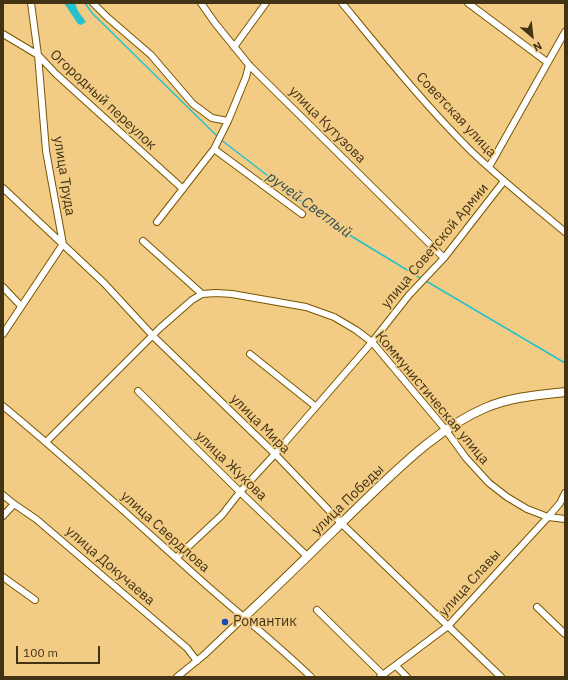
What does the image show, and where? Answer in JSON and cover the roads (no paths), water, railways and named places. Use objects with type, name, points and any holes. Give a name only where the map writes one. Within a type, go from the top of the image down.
[{"type":"street","name":"улица Труда","points":[[31,3],[38,55],[46,151],[63,244]]},
{"type":"street","points":[[93,3],[107,18],[151,55],[193,104],[212,118],[228,121]]},
{"type":"street","name":"улица Кутузова","points":[[200,3],[249,65],[444,258]]},
{"type":"street","points":[[234,47],[266,3]]},
{"type":"street","name":"Советская улица","points":[[342,3],[439,118],[504,181],[565,232]]},
{"type":"street","points":[[468,3],[547,62]]},
{"type":"street","name":"улица Советской Армии","points":[[489,167],[565,32]]},
{"type":"street","name":"Огородный переулок","points":[[3,34],[38,55],[56,74],[183,189]]},
{"type":"street","points":[[157,222],[214,149],[228,121],[246,77],[249,65]]},
{"type":"street","points":[[214,149],[302,214]]},
{"type":"street","name":"улица Советской Армии","points":[[176,558],[222,516],[240,492],[372,342],[409,295],[444,258],[504,181]]},
{"type":"street","name":"улица Мира","points":[[3,188],[104,283],[153,336],[275,454],[342,524],[501,677]]},
{"type":"street","points":[[46,442],[160,328],[192,300],[202,294],[143,241]]},
{"type":"street","points":[[3,334],[63,244]]},
{"type":"street","points":[[3,287],[21,306]]},
{"type":"street","name":"Коммунистическая улица","points":[[202,294],[232,294],[306,307],[334,317],[372,342],[488,483],[527,509],[548,517],[565,518]]},
{"type":"street","points":[[250,354],[315,406]]},
{"type":"street","name":"улица Жукова","points":[[138,391],[308,557]]},
{"type":"street","name":"улица Победы","points":[[177,677],[197,661],[308,557],[392,474],[445,429],[485,408],[514,398],[565,392]]},
{"type":"street","name":"улица Свердлова","points":[[3,406],[46,442],[243,618],[295,661],[311,677]]},
{"type":"street","name":"улица Славы","points":[[381,676],[448,626],[548,517],[560,503],[565,493]]},
{"type":"street","name":"улица Докучаева","points":[[3,495],[42,524],[186,648],[197,661]]},
{"type":"street","points":[[3,516],[14,504]]},
{"type":"street","points":[[3,577],[35,600]]},
{"type":"street","points":[[537,607],[565,634]]},
{"type":"street","points":[[317,610],[381,676]]},
{"type":"street","points":[[396,666],[407,677]]},
{"type":"water","points":[[64,3],[75,3],[78,11],[86,22],[81,25],[78,24]]},
{"type":"waterway","name":"ручей Светлый","points":[[85,3],[92,13],[217,136]]},
{"type":"waterway","name":"ручей Светлый","points":[[220,139],[328,222],[422,279]]},
{"type":"waterway","name":"ручей Светлый","points":[[426,281],[565,363]]},
{"type":"place","name":"Романтик","points":[[225,622]]}]
